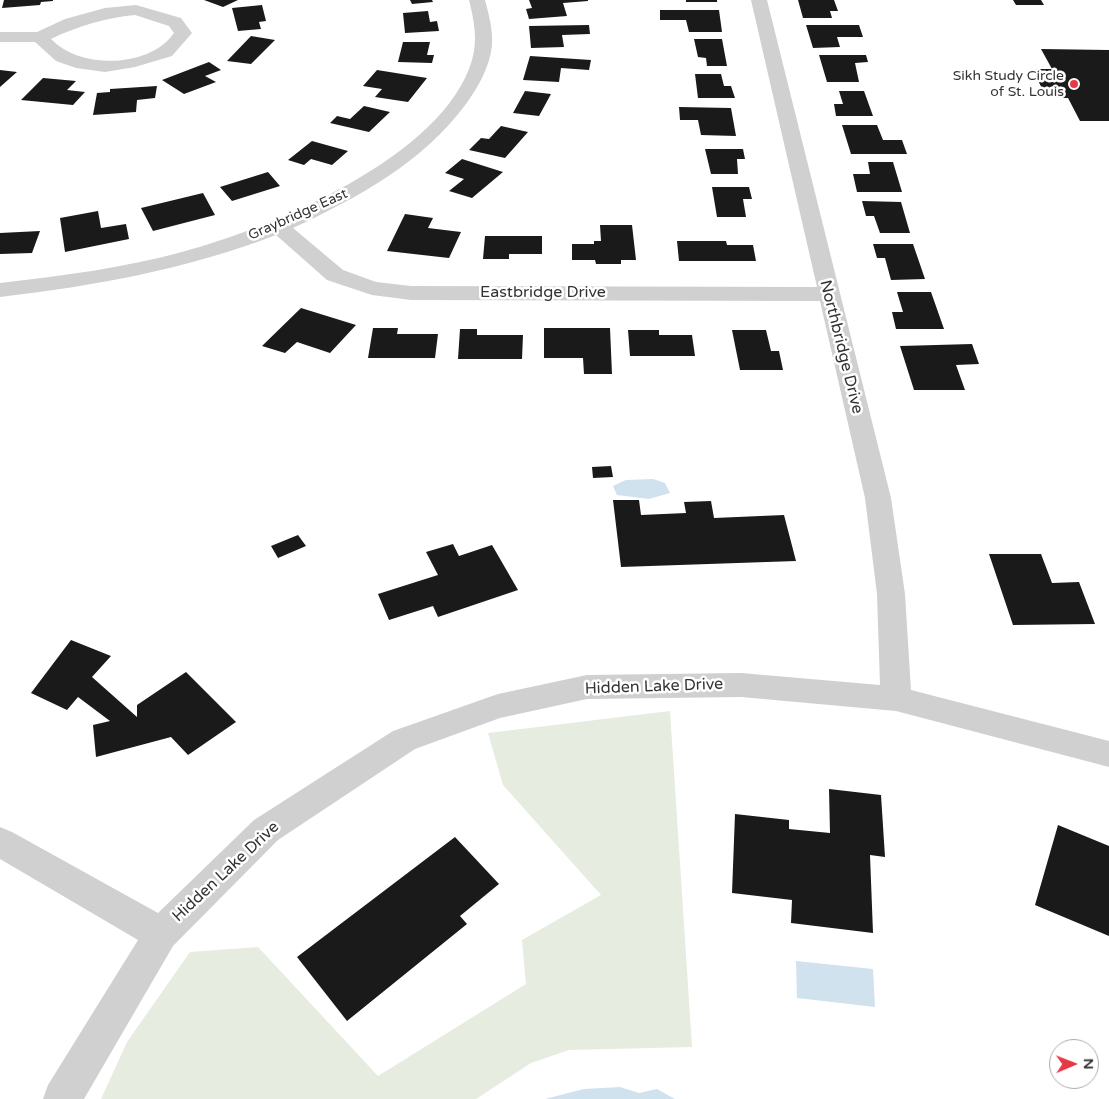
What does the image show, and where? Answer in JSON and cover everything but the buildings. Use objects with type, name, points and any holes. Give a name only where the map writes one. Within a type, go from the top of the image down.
[{"type":"street","name":"Graybridge East","points":[[0,290],[62,284],[149,268],[218,248],[279,226],[334,202],[398,162],[437,129],[467,90],[483,57],[485,24],[477,0]]},
{"type":"street","name":"Northbridge Drive","points":[[759,0],[878,498],[891,594],[896,699]]},
{"type":"street","points":[[0,37],[40,37],[71,24],[111,12],[136,10],[175,22],[183,33],[169,50],[132,63],[98,67],[70,61],[50,50],[40,37]]},
{"type":"street","name":"Eastbridge Drive","points":[[279,226],[335,275],[372,288],[412,293],[828,294]]},
{"type":"street","name":"Hidden Lake Drive","points":[[62,1099],[161,934],[266,830],[404,740],[498,706],[587,687],[741,685],[896,699],[1109,754]]},
{"type":"street","points":[[0,842],[161,934]]},
{"type":"shaded area","points":[[670,711],[692,1047],[569,1050],[531,1063],[476,1099],[101,1099],[127,1042],[190,952],[258,947],[378,1076],[526,984],[522,940],[601,895],[503,785],[488,733]]},
{"type":"water","points":[[653,479],[665,483],[670,493],[649,499],[617,495],[613,486],[626,480]]},
{"type":"water","points":[[796,961],[873,969],[875,1007],[797,998]]},
{"type":"water","points":[[620,1087],[639,1093],[657,1089],[675,1099],[545,1099],[584,1089]]},
{"type":"place","name":"Sikh Study Circle of St. Louis","points":[[1074,84]]}]
